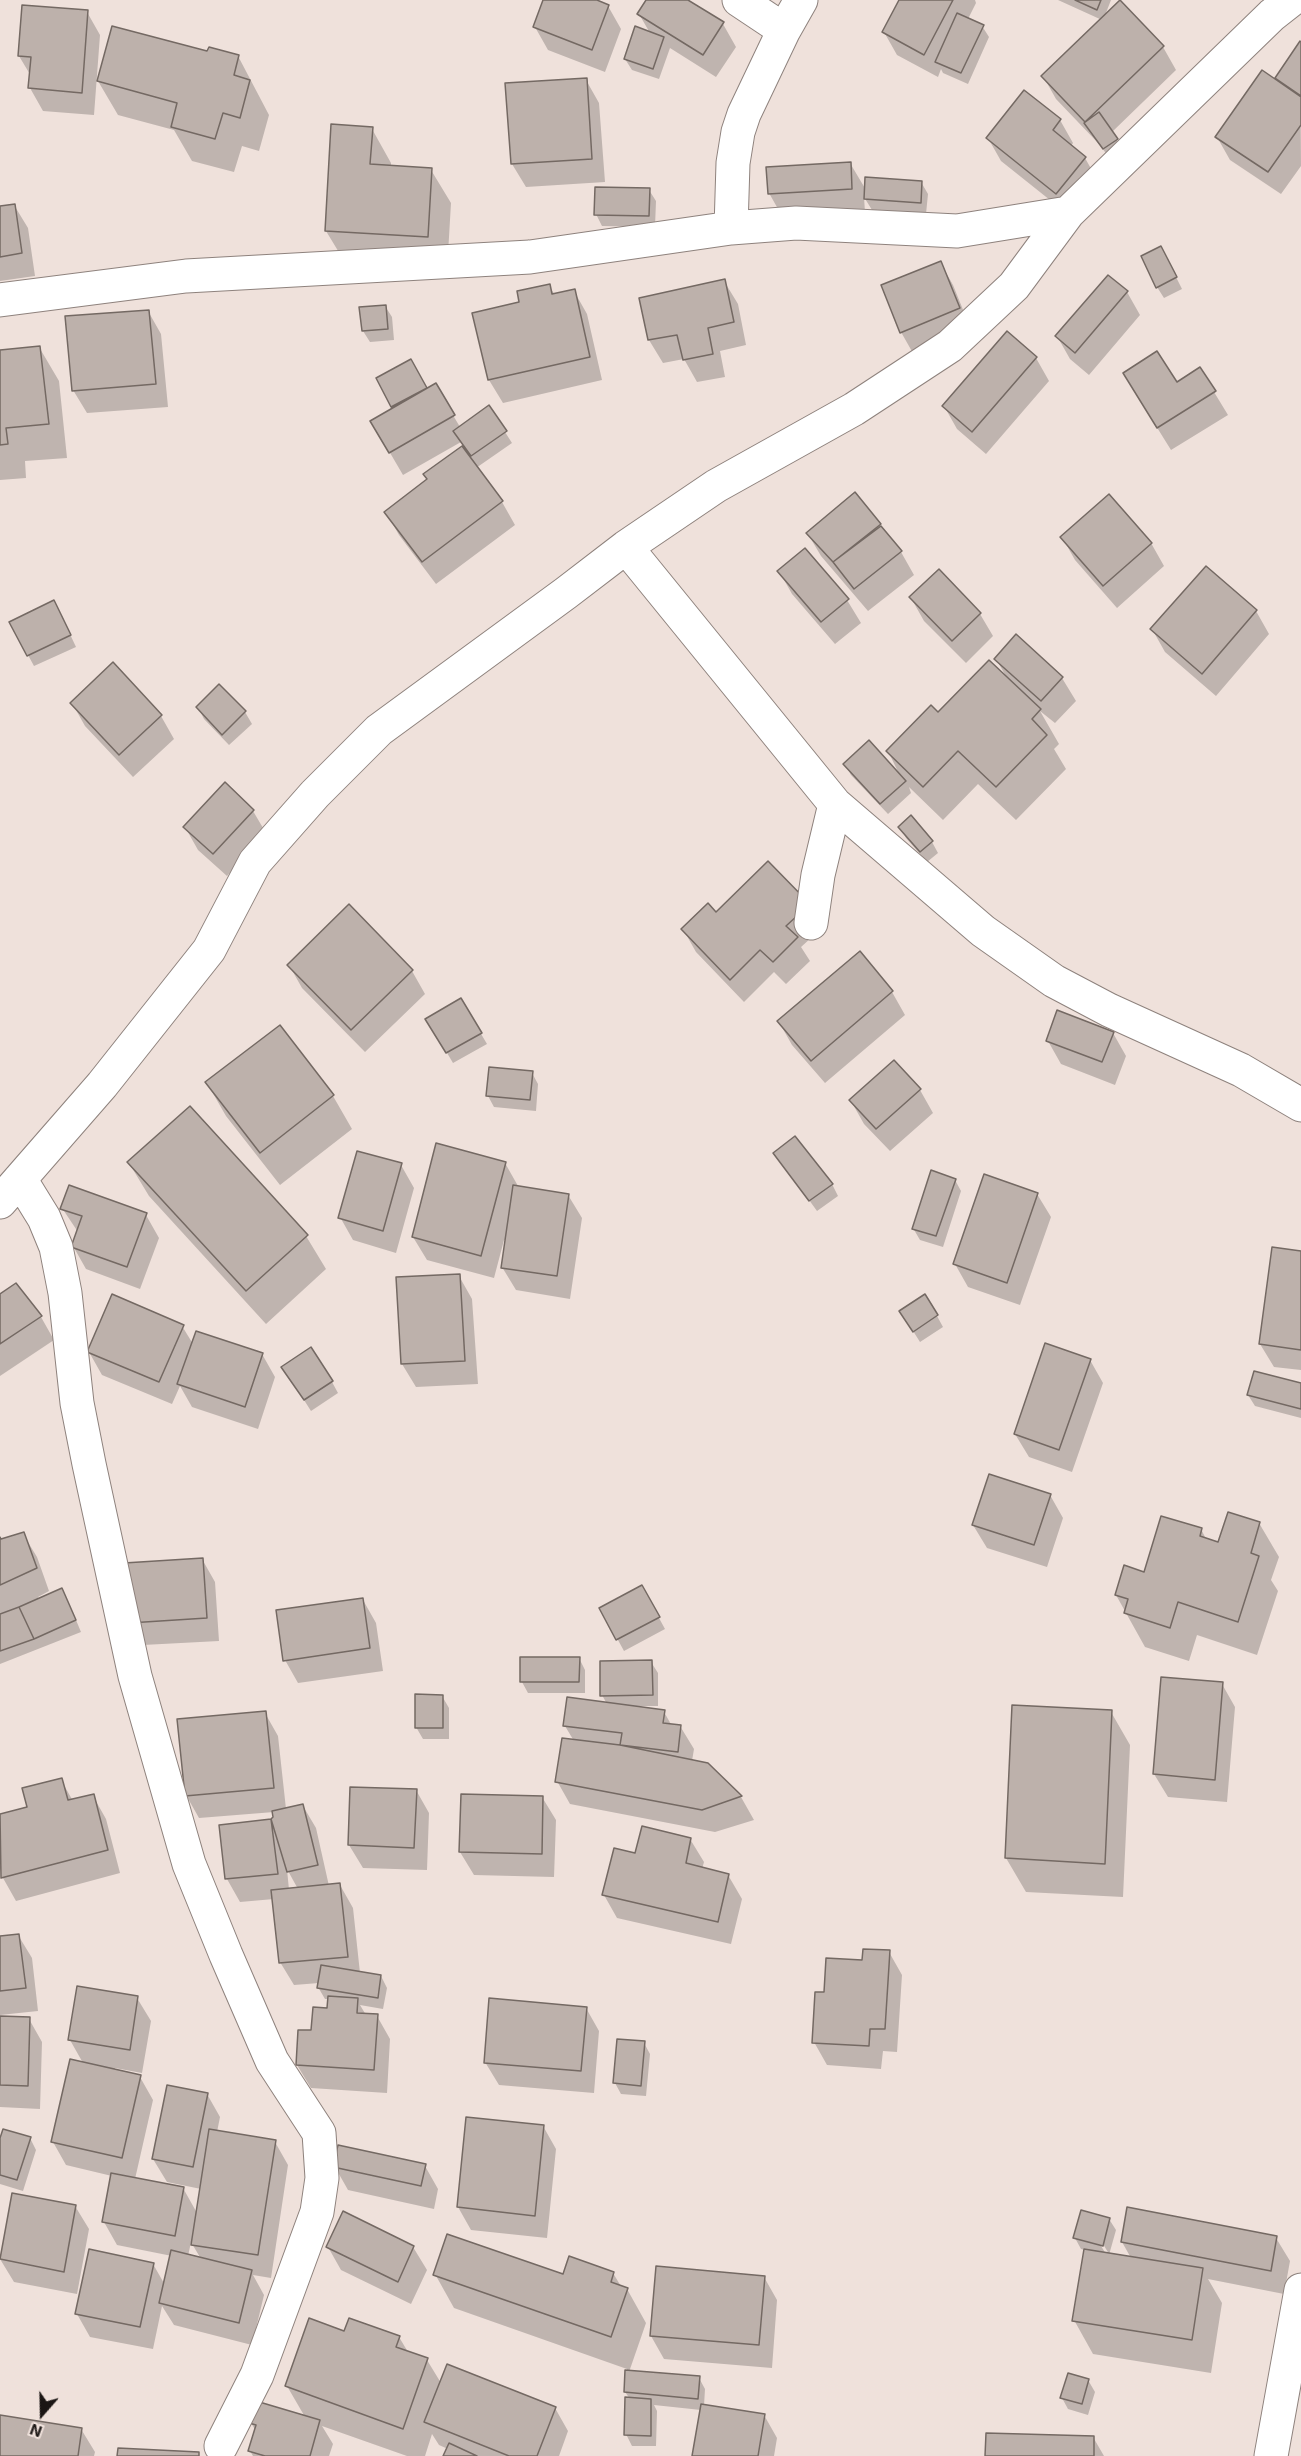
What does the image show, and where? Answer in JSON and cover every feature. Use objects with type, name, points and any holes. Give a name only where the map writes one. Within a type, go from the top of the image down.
[{"type":"street","points":[[739,0],[784,30]]},
{"type":"street","points":[[731,228],[738,132],[744,114],[784,30],[801,0]]},
{"type":"street","points":[[221,2446],[257,2375],[317,2212],[322,2178],[319,2133],[272,2061],[189,1864],[135,1676],[91,1475],[77,1403],[65,1293],[57,1247],[44,1218],[10,1191],[102,1085],[209,950],[255,862],[315,794],[378,730],[626,547],[716,486],[854,410],[950,346],[1014,286],[1068,213],[1272,15],[1291,0]]},
{"type":"street","points":[[0,300],[186,276],[530,257],[731,228],[796,223],[957,231],[1068,213]]},
{"type":"street","points":[[626,547],[835,804],[983,931],[1054,981],[1109,1010],[1241,1070],[1301,1105]]},
{"type":"street","points":[[811,923],[820,866],[835,804]]},
{"type":"street","points":[[1271,2456],[1301,2290]]},
{"type":"building","points":[[543,0],[597,0],[609,5],[592,50],[533,27]]},
{"type":"building","points":[[646,0],[688,0],[724,22],[703,55],[637,14]]},
{"type":"building","points":[[899,0],[953,0],[924,55],[882,32]]},
{"type":"building","points":[[1075,0],[1101,0],[1097,10]]},
{"type":"building","points":[[1120,0],[1164,46],[1085,122],[1041,76]]},
{"type":"building","points":[[22,5],[88,10],[82,93],[28,88],[31,57],[18,56]]},
{"type":"building","points":[[957,13],[984,25],[961,73],[935,62]]},
{"type":"building","points":[[112,26],[207,51],[209,47],[239,55],[234,75],[250,80],[240,118],[223,113],[215,139],[171,127],[177,103],[97,81]]},
{"type":"building","points":[[635,26],[664,37],[653,69],[624,59]]},
{"type":"building","points":[[1301,42],[1301,96],[1275,78]]},
{"type":"building","points":[[1262,70],[1301,97],[1301,125],[1268,172],[1215,137]]},
{"type":"building","points":[[587,78],[592,159],[511,164],[505,83]]},
{"type":"building","points":[[1024,90],[1061,119],[1053,130],[1086,157],[1056,194],[986,138]]},
{"type":"building","points":[[1099,112],[1118,139],[1103,149],[1084,123]]},
{"type":"building","points":[[331,124],[373,127],[370,164],[432,168],[428,237],[325,231]]},
{"type":"building","points":[[851,162],[852,189],[768,194],[766,167]]},
{"type":"building","points":[[865,177],[922,181],[921,203],[864,199]]},
{"type":"building","points":[[595,187],[650,188],[649,216],[594,215]]},
{"type":"building","points":[[15,204],[22,253],[0,257],[0,206]]},
{"type":"building","points":[[1161,246],[1177,277],[1156,288],[1141,256]]},
{"type":"building","points":[[941,261],[960,308],[900,333],[881,285]]},
{"type":"building","points":[[1108,275],[1128,291],[1075,353],[1055,336]]},
{"type":"building","points":[[725,279],[734,322],[708,328],[713,354],[683,360],[677,335],[648,340],[639,298]]},
{"type":"building","points":[[550,284],[552,294],[575,289],[590,357],[488,380],[472,313],[519,302],[517,291]]},
{"type":"building","points":[[386,305],[388,329],[362,331],[359,307]]},
{"type":"building","points":[[149,310],[156,384],[72,391],[65,316]]},
{"type":"building","points":[[1007,331],[1037,357],[972,432],[942,406]]},
{"type":"building","points":[[40,346],[49,424],[6,428],[8,444],[0,445],[0,350]]},
{"type":"building","points":[[1157,351],[1177,382],[1200,367],[1216,391],[1157,428],[1123,373]]},
{"type":"building","points":[[411,359],[427,388],[391,407],[376,378]]},
{"type":"building","points":[[436,383],[455,415],[389,453],[370,421]]},
{"type":"building","points":[[489,405],[507,431],[471,456],[453,431]]},
{"type":"building","points":[[462,446],[503,501],[422,562],[384,512],[427,479],[423,474]]},
{"type":"building","points":[[855,492],[881,524],[833,562],[806,533]]},
{"type":"building","points":[[1109,494],[1152,543],[1103,586],[1060,537]]},
{"type":"building","points":[[881,526],[902,551],[854,589],[833,562]]},
{"type":"building","points":[[805,548],[849,599],[821,622],[777,571]]},
{"type":"building","points":[[1206,566],[1257,610],[1202,674],[1150,629]]},
{"type":"building","points":[[939,569],[981,613],[952,641],[909,597]]},
{"type":"building","points":[[54,600],[71,635],[27,656],[9,622]]},
{"type":"building","points":[[1016,634],[1063,677],[1041,701],[994,659]]},
{"type":"building","points":[[989,660],[1041,709],[1032,719],[1047,735],[996,787],[958,751],[923,787],[886,751],[931,705],[938,712]]},
{"type":"building","points":[[113,662],[162,715],[119,755],[70,703]]},
{"type":"building","points":[[219,684],[246,711],[222,735],[196,707]]},
{"type":"building","points":[[869,740],[906,781],[880,804],[843,764]]},
{"type":"building","points":[[225,782],[254,810],[213,854],[183,827]]},
{"type":"building","points":[[911,815],[933,841],[920,852],[898,827]]},
{"type":"building","points":[[768,861],[810,904],[786,926],[798,937],[773,962],[760,950],[730,980],[681,929],[708,903],[716,912]]},
{"type":"building","points":[[349,904],[413,970],[351,1030],[287,965]]},
{"type":"building","points":[[860,951],[893,991],[811,1061],[777,1021]]},
{"type":"building","points":[[461,998],[482,1033],[446,1053],[425,1019]]},
{"type":"building","points":[[1057,1010],[1114,1032],[1102,1062],[1046,1041]]},
{"type":"building","points":[[280,1025],[334,1095],[260,1153],[205,1082]]},
{"type":"building","points":[[894,1060],[921,1089],[876,1129],[849,1100]]},
{"type":"building","points":[[489,1067],[533,1071],[530,1100],[486,1096]]},
{"type":"building","points":[[190,1106],[308,1235],[246,1291],[127,1162]]},
{"type":"building","points":[[795,1136],[833,1184],[809,1201],[773,1153]]},
{"type":"building","points":[[436,1143],[506,1162],[481,1256],[412,1237]]},
{"type":"building","points":[[357,1151],[402,1163],[383,1231],[338,1218]]},
{"type":"building","points":[[931,1170],[956,1179],[936,1236],[912,1229]]},
{"type":"building","points":[[984,1174],[1038,1193],[1007,1283],[953,1264]]},
{"type":"building","points":[[69,1185],[147,1213],[127,1267],[71,1247],[82,1216],[60,1209]]},
{"type":"building","points":[[513,1185],[569,1194],[557,1276],[501,1268]]},
{"type":"building","points":[[1272,1247],[1301,1251],[1301,1350],[1259,1344]]},
{"type":"building","points":[[460,1274],[465,1361],[401,1364],[396,1277]]},
{"type":"building","points":[[16,1283],[42,1316],[0,1344],[0,1294]]},
{"type":"building","points":[[112,1294],[184,1325],[159,1382],[87,1352]]},
{"type":"building","points":[[925,1294],[938,1315],[913,1332],[899,1311]]},
{"type":"building","points":[[196,1331],[263,1353],[245,1407],[177,1384]]},
{"type":"building","points":[[1045,1343],[1091,1359],[1059,1450],[1014,1434]]},
{"type":"building","points":[[311,1347],[333,1381],[304,1400],[281,1367]]},
{"type":"building","points":[[1254,1371],[1301,1383],[1301,1409],[1247,1395]]},
{"type":"building","points":[[989,1474],[1051,1494],[1034,1545],[972,1525]]},
{"type":"building","points":[[1228,1512],[1260,1522],[1251,1553],[1259,1556],[1238,1622],[1178,1602],[1170,1628],[1124,1613],[1128,1599],[1115,1595],[1124,1565],[1144,1572],[1161,1516],[1202,1528],[1200,1536],[1218,1542]]},
{"type":"building","points":[[24,1532],[37,1568],[0,1585],[0,1537],[1,1539]]},
{"type":"building","points":[[203,1558],[207,1618],[129,1623],[124,1563]]},
{"type":"building","points":[[642,1585],[660,1617],[616,1640],[599,1608]]},
{"type":"building","points":[[62,1588],[76,1620],[34,1639],[19,1607]]},
{"type":"building","points":[[363,1598],[370,1648],[283,1661],[276,1610]]},
{"type":"building","points":[[19,1607],[34,1639],[0,1651],[0,1614]]},
{"type":"building","points":[[520,1657],[580,1657],[579,1682],[520,1682]]},
{"type":"building","points":[[652,1660],[653,1695],[600,1696],[600,1661]]},
{"type":"building","points":[[1161,1677],[1223,1682],[1215,1780],[1153,1774]]},
{"type":"building","points":[[415,1694],[443,1695],[443,1728],[415,1728]]},
{"type":"building","points":[[567,1697],[665,1710],[663,1723],[681,1725],[678,1752],[620,1745],[622,1733],[563,1726]]},
{"type":"building","points":[[1012,1705],[1112,1710],[1105,1864],[1005,1858]]},
{"type":"building","points":[[266,1711],[274,1788],[185,1796],[177,1719]]},
{"type":"building","points":[[562,1738],[620,1745],[708,1763],[742,1796],[702,1810],[555,1782]]},
{"type":"building","points":[[62,1778],[68,1800],[94,1794],[108,1850],[1,1878],[0,1814],[27,1807],[22,1788]]},
{"type":"building","points":[[350,1787],[417,1789],[414,1848],[348,1845]]},
{"type":"building","points":[[461,1794],[543,1796],[542,1854],[459,1852]]},
{"type":"building","points":[[303,1804],[318,1865],[287,1872],[271,1819],[272,1811]]},
{"type":"building","points":[[271,1819],[278,1874],[225,1879],[219,1825]]},
{"type":"building","points":[[642,1826],[691,1838],[686,1863],[729,1874],[718,1922],[602,1895],[614,1848],[635,1853]]},
{"type":"building","points":[[340,1883],[348,1957],[279,1963],[271,1890]]},
{"type":"building","points":[[19,1934],[26,1988],[0,1991],[0,1936]]},
{"type":"building","points":[[863,1949],[890,1950],[885,2029],[870,2029],[869,2046],[812,2043],[815,1992],[824,1992],[826,1958],[862,1960]]},
{"type":"building","points":[[321,1965],[381,1975],[378,1998],[317,1988]]},
{"type":"building","points":[[77,1986],[138,1996],[130,2050],[68,2040]]},
{"type":"building","points":[[328,1996],[358,1998],[357,2013],[378,2014],[374,2070],[296,2065],[298,2030],[311,2030],[313,2007],[327,2008]]},
{"type":"building","points":[[489,1998],[587,2007],[581,2071],[484,2063]]},
{"type":"building","points":[[0,2016],[30,2017],[28,2086],[0,2085]]},
{"type":"building","points":[[617,2039],[645,2041],[641,2086],[613,2083]]},
{"type":"building","points":[[70,2059],[141,2075],[122,2158],[51,2142]]},
{"type":"building","points":[[167,2085],[208,2093],[193,2167],[152,2159]]},
{"type":"building","points":[[466,2117],[544,2125],[535,2216],[457,2207]]},
{"type":"building","points":[[3,2129],[31,2137],[17,2180],[0,2175],[0,2138]]},
{"type":"building","points":[[209,2129],[276,2140],[258,2255],[191,2245]]},
{"type":"building","points":[[338,2145],[426,2164],[421,2186],[333,2167]]},
{"type":"building","points":[[111,2173],[184,2187],[175,2236],[102,2222]]},
{"type":"building","points":[[12,2193],[76,2205],[64,2272],[0,2259]]},
{"type":"building","points":[[1127,2207],[1277,2236],[1271,2271],[1121,2242]]},
{"type":"building","points":[[1081,2210],[1110,2218],[1103,2246],[1073,2238]]},
{"type":"building","points":[[343,2211],[414,2246],[398,2282],[326,2247]]},
{"type":"building","points":[[447,2234],[563,2274],[569,2256],[614,2272],[611,2282],[628,2288],[611,2337],[433,2275]]},
{"type":"building","points":[[89,2249],[154,2263],[140,2327],[75,2314]]},
{"type":"building","points":[[1084,2249],[1203,2268],[1192,2340],[1072,2321]]},
{"type":"building","points":[[171,2250],[252,2270],[239,2323],[159,2303]]},
{"type":"building","points":[[656,2266],[765,2276],[759,2345],[650,2336]]},
{"type":"building","points":[[309,2318],[344,2331],[349,2318],[400,2336],[396,2347],[428,2358],[403,2429],[285,2386]]},
{"type":"building","points":[[447,2364],[556,2407],[537,2456],[509,2456],[424,2422]]},
{"type":"building","points":[[625,2370],[700,2376],[698,2399],[624,2392]]},
{"type":"building","points":[[1068,2373],[1089,2379],[1082,2404],[1060,2398]]},
{"type":"building","points":[[625,2397],[651,2399],[651,2436],[624,2435]]},
{"type":"building","points":[[256,2401],[320,2420],[310,2456],[265,2456],[248,2451],[256,2425],[249,2423]]},
{"type":"building","points":[[701,2404],[765,2414],[758,2456],[692,2456]]},
{"type":"building","points":[[0,2415],[82,2428],[78,2456],[0,2456]]},
{"type":"building","points":[[986,2433],[1094,2436],[1094,2456],[985,2456]]},
{"type":"building","points":[[449,2443],[477,2456],[443,2456]]},
{"type":"building","points":[[118,2448],[199,2452],[199,2456],[117,2456]]}]
